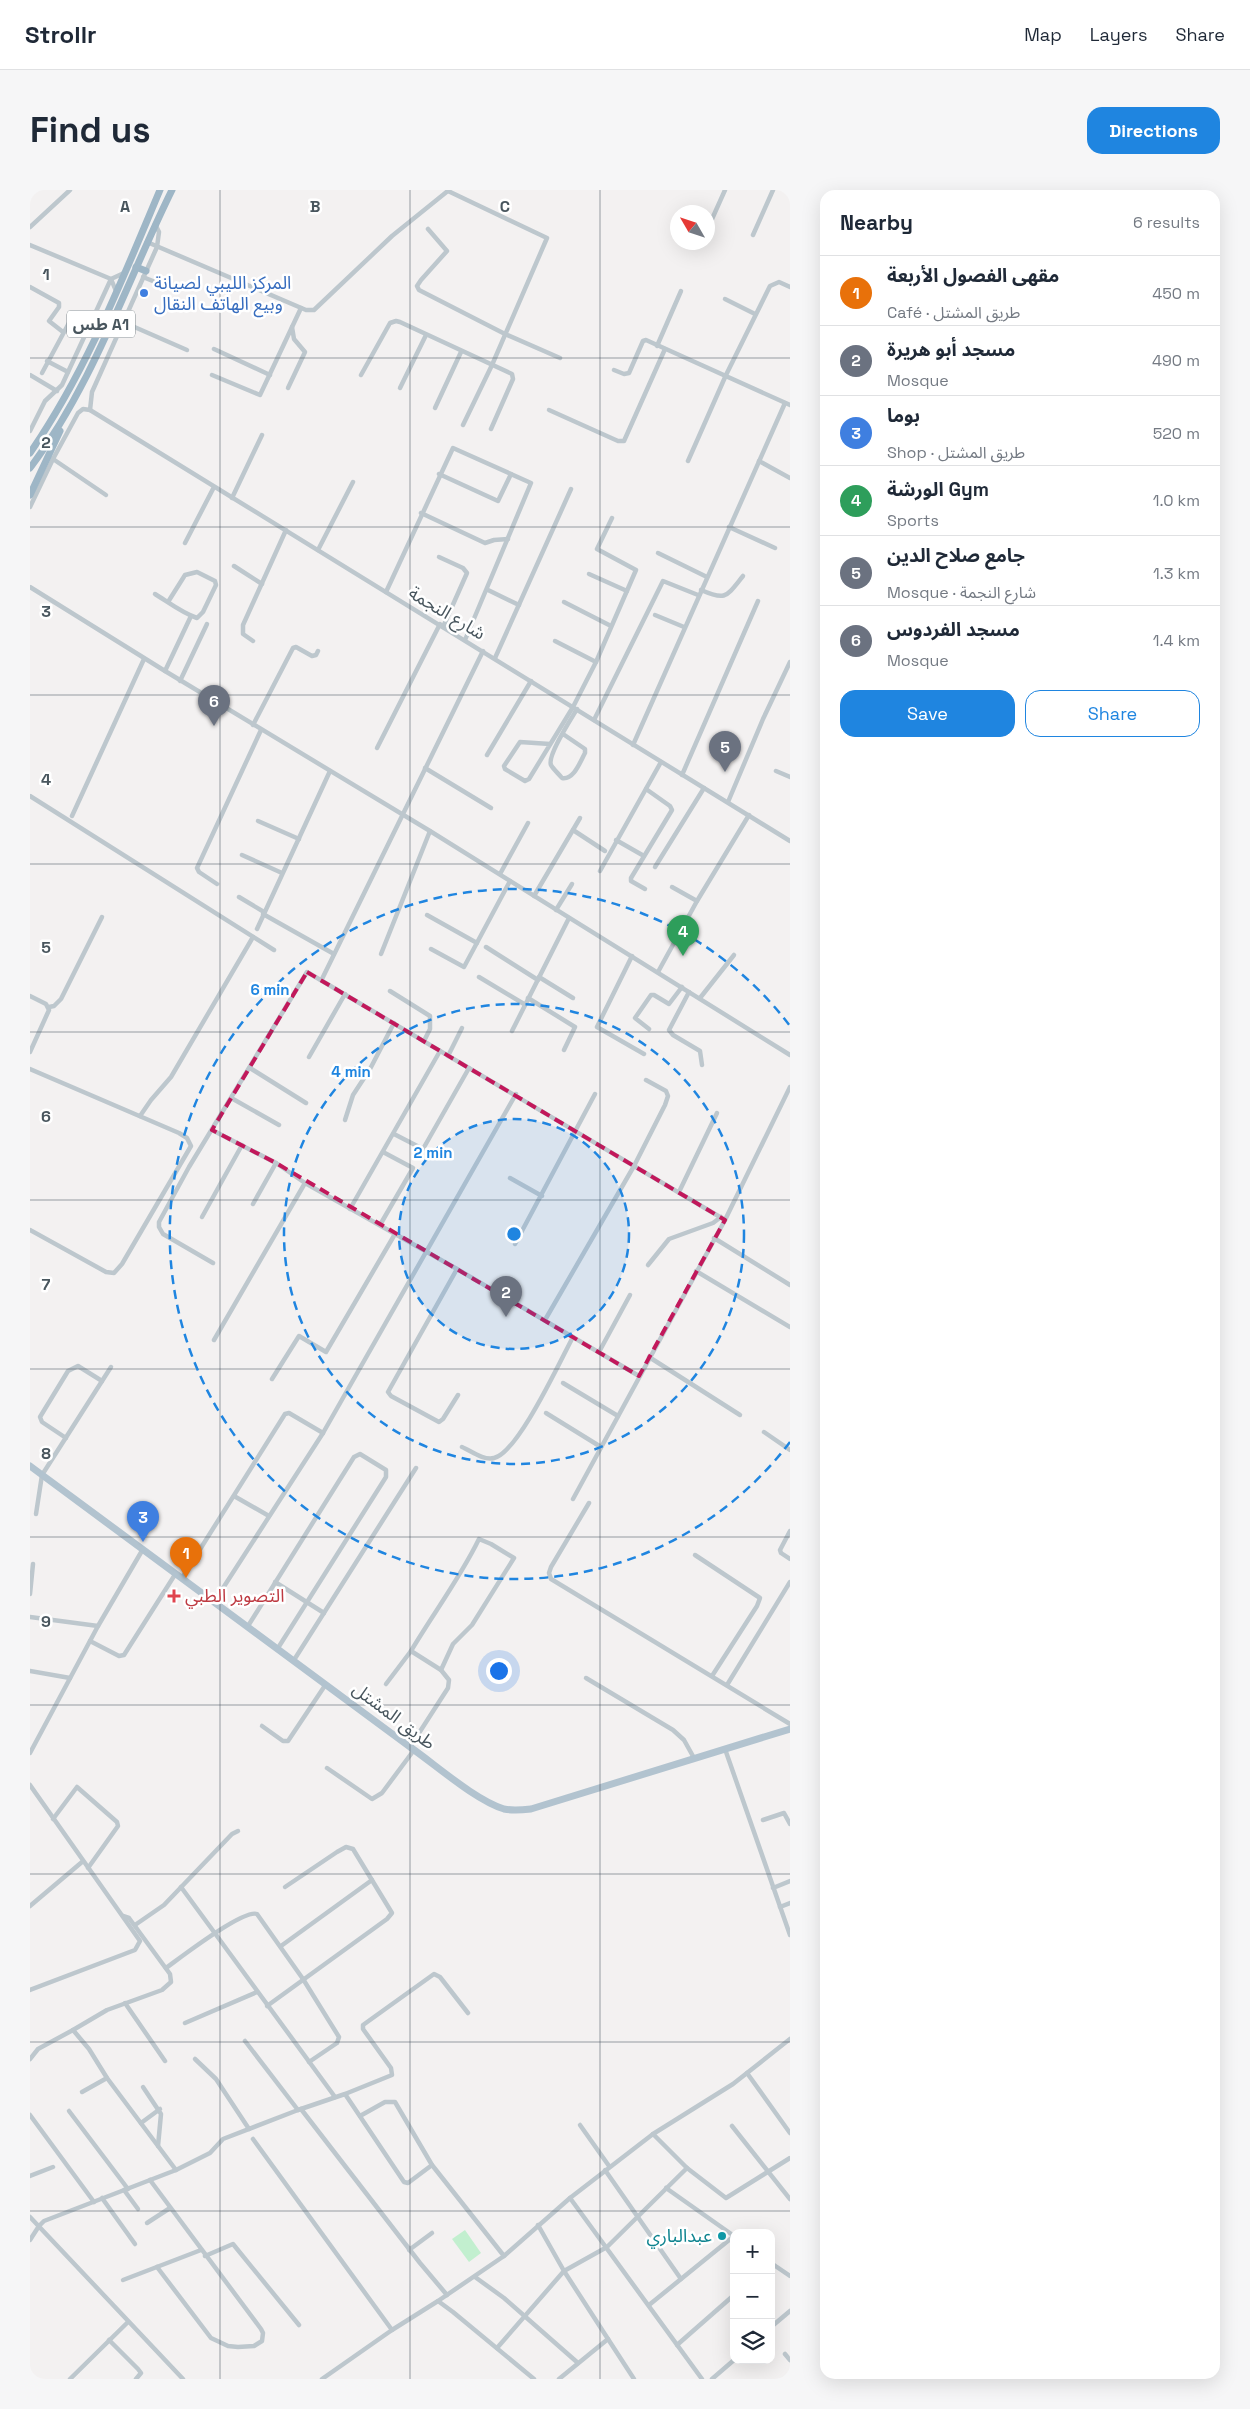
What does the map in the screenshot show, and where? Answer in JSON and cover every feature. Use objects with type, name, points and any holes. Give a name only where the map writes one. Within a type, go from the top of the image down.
[{"type":"highway","name":"طس A1","points":[[30,453],[60,406],[95,336],[116,293],[160,190]]},
{"type":"highway","name":"طس A1","points":[[78,392],[172,190]]},
{"type":"highway","points":[[136,267],[145,274]]},
{"type":"highway","points":[[87,332],[95,336]]},
{"type":"highway","points":[[30,468],[78,392]]},
{"type":"highway","points":[[30,495],[78,392]]},
{"type":"main road","name":"طريق المشتل","points":[[30,1466],[412,1749],[492,1803],[504,1809],[518,1811],[540,1806],[790,1729]]},
{"type":"street","points":[[30,227],[70,190]]},
{"type":"street","points":[[715,212],[725,190]]},
{"type":"street","points":[[753,235],[772,190]]},
{"type":"street","points":[[147,242],[310,311],[322,305],[392,236],[448,191],[547,238],[492,365],[463,425]]},
{"type":"street","points":[[30,508],[52,459],[78,413],[83,409],[90,410],[92,392],[157,247],[159,232],[155,224]]},
{"type":"street","points":[[428,229],[447,251],[421,280],[417,286],[418,290],[505,334],[560,358]]},
{"type":"street","points":[[30,245],[111,279],[116,293]]},
{"type":"street","points":[[30,431],[46,401],[56,391],[68,372],[111,279],[125,272]]},
{"type":"street","points":[[145,274],[177,291]]},
{"type":"street","points":[[688,461],[755,314],[773,283],[779,282],[790,287]]},
{"type":"street","points":[[30,287],[58,303],[58,309],[48,322],[63,332]]},
{"type":"street","points":[[658,346],[681,291]]},
{"type":"street","points":[[725,299],[755,314]]},
{"type":"street","points":[[212,374],[258,396],[262,393],[301,308]]},
{"type":"street","points":[[42,373],[70,321]]},
{"type":"street","points":[[361,375],[392,321],[396,321],[514,376],[491,429]]},
{"type":"street","points":[[123,322],[187,350]]},
{"type":"street","points":[[288,388],[305,352],[294,339],[292,327]]},
{"type":"street","points":[[400,388],[426,335]]},
{"type":"street","points":[[614,370],[629,374],[644,340],[788,404],[759,460],[633,745]]},
{"type":"street","points":[[214,348],[270,375]]},
{"type":"street","points":[[549,410],[618,441],[624,441],[665,348]]},
{"type":"street","points":[[435,408],[461,352]]},
{"type":"street","points":[[47,361],[68,372]]},
{"type":"street","points":[[30,375],[56,391]]},
{"type":"street","name":"شارع النجمة","points":[[90,410],[790,841]]},
{"type":"street","points":[[232,498],[262,436]]},
{"type":"street","points":[[386,592],[452,448],[530,483],[488,590],[465,640]]},
{"type":"street","points":[[52,459],[106,495]]},
{"type":"street","points":[[759,460],[790,478]]},
{"type":"street","points":[[439,474],[498,501],[512,474]]},
{"type":"street","points":[[318,550],[353,482]]},
{"type":"street","points":[[185,543],[214,487]]},
{"type":"street","points":[[495,658],[571,489]]},
{"type":"street","points":[[422,513],[485,543],[508,539]]},
{"type":"street","points":[[563,734],[585,749],[585,753],[576,769],[567,778],[562,778],[551,765],[551,759],[636,570],[597,549],[612,518]]},
{"type":"street","points":[[729,527],[775,548]]},
{"type":"street","points":[[253,641],[243,634],[242,629],[286,530]]},
{"type":"street","points":[[658,553],[707,577]]},
{"type":"street","points":[[377,748],[442,626],[467,573],[464,568],[439,557]]},
{"type":"street","points":[[234,566],[262,584]]},
{"type":"street","points":[[155,594],[168,602],[191,616],[197,618],[203,612],[216,585],[214,580],[197,572],[185,576],[168,602]]},
{"type":"street","points":[[589,574],[626,591]]},
{"type":"street","points":[[594,720],[661,583],[666,581],[723,597],[743,576]]},
{"type":"street","points":[[30,587],[180,681],[403,814],[790,1055]]},
{"type":"street","points":[[488,590],[519,605]]},
{"type":"street","points":[[682,775],[758,600]]},
{"type":"street","points":[[564,602],[611,626]]},
{"type":"street","points":[[655,615],[684,628]]},
{"type":"street","points":[[164,671],[191,616]]},
{"type":"street","points":[[180,681],[208,624]]},
{"type":"street","points":[[555,641],[596,662]]},
{"type":"street","points":[[253,725],[293,648],[296,647],[312,656],[316,655],[318,651]]},
{"type":"street","points":[[322,979],[483,651]]},
{"type":"street","points":[[72,816],[144,659]]},
{"type":"street","points":[[728,802],[763,719],[790,662]]},
{"type":"street","points":[[487,754],[530,681]]},
{"type":"street","points":[[550,744],[520,742],[504,766],[505,769],[527,781],[575,708]]},
{"type":"street","points":[[217,884],[199,872],[197,868],[261,730]]},
{"type":"street","points":[[600,871],[661,762]]},
{"type":"street","points":[[425,768],[492,808]]},
{"type":"street","points":[[256,929],[330,771]]},
{"type":"street","points":[[776,771],[790,777]]},
{"type":"street","points":[[655,867],[704,788]]},
{"type":"street","points":[[645,889],[631,881],[631,878],[672,810],[670,806],[646,789]]},
{"type":"street","points":[[30,796],[274,950]]},
{"type":"street","points":[[658,972],[696,901],[749,815]]},
{"type":"street","points":[[534,896],[580,818]]},
{"type":"street","points":[[258,821],[298,839]]},
{"type":"street","points":[[500,874],[528,823]]},
{"type":"street","points":[[573,830],[604,851]]},
{"type":"street","points":[[381,954],[430,831]]},
{"type":"street","points":[[616,840],[644,856]]},
{"type":"street","points":[[242,855],[282,873]]},
{"type":"street","points":[[430,949],[464,966],[510,881]]},
{"type":"street","points":[[556,910],[572,884]]},
{"type":"street","points":[[672,887],[696,901]]},
{"type":"street","points":[[238,897],[334,954]]},
{"type":"street","points":[[427,915],[477,943]]},
{"type":"street","points":[[30,996],[49,1006],[54,1006],[61,999],[102,917]]},
{"type":"street","points":[[512,1031],[569,918]]},
{"type":"street","points":[[140,1116],[171,1077],[254,937]]},
{"type":"street","points":[[486,947],[573,998]]},
{"type":"street","points":[[700,998],[734,955]]},
{"type":"street","points":[[632,956],[598,1026],[644,1054]]},
{"type":"street","points":[[213,1263],[163,1234],[158,1227],[163,1214],[304,973],[310,972],[723,1219]]},
{"type":"street","points":[[479,977],[524,1004]]},
{"type":"street","points":[[649,1029],[635,1018],[651,995],[669,1004],[682,987]]},
{"type":"street","points":[[390,991],[430,1016],[430,1029],[424,1041]]},
{"type":"street","points":[[690,992],[669,1030],[673,1035],[700,1051],[702,1065]]},
{"type":"street","points":[[309,1057],[345,994]]},
{"type":"street","points":[[528,998],[575,1027],[564,1050]]},
{"type":"street","points":[[30,1052],[49,1006]]},
{"type":"street","points":[[345,1120],[349,1102],[370,1069],[394,1023]]},
{"type":"street","points":[[448,1056],[462,1028]]},
{"type":"street","points":[[350,1209],[440,1051]]},
{"type":"street","points":[[250,1068],[306,1103]]},
{"type":"street","points":[[394,1134],[423,1149],[468,1068]]},
{"type":"street","points":[[30,1069],[179,1133],[187,1138],[192,1146],[118,1270],[114,1273],[106,1272],[30,1230]]},
{"type":"street","points":[[545,1320],[634,1166],[668,1096],[666,1091],[646,1080]]},
{"type":"street","points":[[573,1499],[714,1238],[790,1087]]},
{"type":"street","points":[[214,1602],[323,1433],[516,1094]]},
{"type":"street","points":[[516,1244],[595,1094]]},
{"type":"street","points":[[232,1099],[279,1125]]},
{"type":"street","points":[[679,1192],[717,1113]]},
{"type":"street","points":[[212,1130],[276,1163],[305,1183],[457,1269],[639,1376]]},
{"type":"street","points":[[202,1217],[242,1145]]},
{"type":"street","points":[[380,1225],[412,1168],[383,1152]]},
{"type":"street","points":[[253,1204],[276,1163]]},
{"type":"street","points":[[510,1178],[542,1196]]},
{"type":"street","points":[[214,1340],[305,1183]]},
{"type":"street","points":[[648,1265],[668,1239],[723,1219]]},
{"type":"street","points":[[272,1379],[299,1336],[326,1352],[395,1234]]},
{"type":"street","points":[[714,1238],[790,1285]]},
{"type":"street","points":[[457,1269],[388,1392],[391,1396],[439,1422],[458,1395]]},
{"type":"street","points":[[696,1271],[790,1327]]},
{"type":"street","points":[[599,1352],[630,1295]]},
{"type":"street","points":[[462,1446],[487,1458],[494,1458],[505,1452],[521,1433],[573,1337]]},
{"type":"street","points":[[649,1358],[740,1415]]},
{"type":"street","points":[[66,1438],[42,1422],[40,1417],[68,1371],[78,1366],[102,1381]]},
{"type":"street","points":[[36,1514],[42,1475],[111,1367]]},
{"type":"street","points":[[563,1383],[618,1416]]},
{"type":"street","points":[[182,1578],[287,1413],[323,1433]]},
{"type":"street","points":[[546,1414],[601,1447]]},
{"type":"street","points":[[764,1432],[790,1450]]},
{"type":"street","points":[[248,1626],[354,1457],[360,1454],[386,1470],[386,1477],[278,1648]]},
{"type":"street","points":[[294,1660],[416,1468]]},
{"type":"street","points":[[234,1496],[269,1516]]},
{"type":"street","points":[[589,1503],[550,1570],[552,1579],[790,1724]]},
{"type":"street","points":[[790,1531],[780,1550],[781,1553],[790,1559]]},
{"type":"street","points":[[386,1684],[411,1651],[444,1596],[466,1566],[479,1540],[491,1544],[514,1558],[472,1625],[453,1644],[441,1670]]},
{"type":"street","points":[[30,1753],[98,1626],[143,1549]]},
{"type":"street","points":[[695,1556],[760,1598],[757,1606],[712,1676]]},
{"type":"street","points":[[30,1594],[33,1564]]},
{"type":"street","points":[[90,1641],[119,1656],[124,1655],[176,1573]]},
{"type":"street","points":[[275,1582],[324,1613]]},
{"type":"street","points":[[727,1685],[790,1582]]},
{"type":"street","points":[[30,1617],[98,1626]]},
{"type":"street","points":[[327,1768],[372,1799],[382,1793],[412,1749],[448,1688],[449,1680],[441,1670],[411,1651]]},
{"type":"street","points":[[30,1671],[70,1678]]},
{"type":"street","points":[[586,1678],[673,1730],[684,1740],[694,1758]]},
{"type":"street","points":[[262,1726],[283,1741],[288,1741],[326,1684]]},
{"type":"street","points":[[725,1749],[790,1935]]},
{"type":"street","points":[[30,1785],[82,1862],[140,1941],[135,1950],[30,1990]]},
{"type":"street","points":[[53,1819],[77,1787],[117,1822],[118,1826],[88,1868]]},
{"type":"street","points":[[764,1820],[784,1813],[790,1824]]},
{"type":"street","points":[[135,1925],[164,1905],[232,1834],[238,1831]]},
{"type":"street","points":[[267,2006],[391,1915],[391,1909],[353,1849],[346,1847],[324,1859],[286,1887]]},
{"type":"street","points":[[30,1906],[82,1862]]},
{"type":"street","points":[[281,1946],[372,1880]]},
{"type":"street","points":[[773,1888],[790,1881]]},
{"type":"street","points":[[181,1887],[335,2097]]},
{"type":"street","points":[[780,1907],[790,1903]]},
{"type":"street","points":[[166,1968],[214,1933],[254,1913],[281,1946],[337,2033],[339,2040],[309,2062]]},
{"type":"street","points":[[30,2059],[38,2049],[107,2010],[169,1986],[171,1977],[166,1968],[128,1916],[123,1916]]},
{"type":"street","points":[[30,2240],[39,2226],[102,2198],[176,2170],[210,2153],[223,2139],[388,2077],[393,2072],[363,2029],[363,2025],[434,1974],[440,1976],[468,2014]]},
{"type":"street","points":[[185,2023],[257,1992]]},
{"type":"street","points":[[125,2003],[165,2060]]},
{"type":"street","points":[[73,2030],[89,2049],[107,2078],[176,2170]]},
{"type":"street","points":[[322,2379],[504,2256],[570,2198],[652,2134],[733,2084],[790,2040]]},
{"type":"street","points":[[245,2041],[447,2295]]},
{"type":"street","points":[[195,2060],[216,2079],[249,2129]]},
{"type":"street","points":[[747,2073],[790,2133]]},
{"type":"street","points":[[82,2092],[107,2078]]},
{"type":"street","points":[[143,2088],[160,2109],[162,2122],[158,2146]]},
{"type":"street","points":[[345,2094],[404,2182],[408,2183],[432,2165]]},
{"type":"street","points":[[360,2116],[385,2102],[395,2102],[432,2165],[504,2256]]},
{"type":"street","points":[[141,2123],[160,2109]]},
{"type":"street","points":[[69,2111],[126,2189],[138,2210]]},
{"type":"street","points":[[30,2115],[94,2202]]},
{"type":"street","points":[[580,2125],[636,2216],[681,2279]]},
{"type":"street","points":[[732,2126],[790,2200]]},
{"type":"street","points":[[652,2134],[687,2168],[726,2198],[790,2158]]},
{"type":"street","points":[[253,2139],[392,2330]]},
{"type":"street","points":[[30,2176],[53,2167]]},
{"type":"street","points":[[497,2348],[564,2271],[607,2247],[636,2216],[687,2168]]},
{"type":"street","points":[[150,2180],[263,2333],[262,2341],[257,2345],[232,2346],[211,2338],[157,2267]]},
{"type":"street","points":[[666,2188],[730,2233]]},
{"type":"street","points":[[102,2198],[135,2244]]},
{"type":"street","points":[[570,2198],[702,2379]]},
{"type":"street","points":[[147,2223],[170,2208]]},
{"type":"street","points":[[30,2217],[184,2379]]},
{"type":"street","points":[[538,2225],[564,2271],[634,2379]]},
{"type":"street","points":[[410,2250],[432,2233]]},
{"type":"street","points":[[648,2305],[730,2239]]},
{"type":"street","points":[[205,2256],[233,2244],[299,2325]]},
{"type":"street","points":[[123,2280],[201,2250]]},
{"type":"street","points":[[775,2265],[790,2276]]},
{"type":"street","points":[[475,2277],[526,2316],[578,2363]]},
{"type":"street","points":[[677,2345],[730,2299]]},
{"type":"street","points":[[438,2302],[534,2379]]},
{"type":"street","points":[[775,2324],[790,2311]]},
{"type":"street","points":[[70,2379],[128,2322]]},
{"type":"street","points":[[558,2379],[608,2339]]},
{"type":"street","points":[[109,2340],[141,2373],[136,2379]]},
{"type":"street","points":[[785,2354],[790,2360]]},
{"type":"street","points":[[712,2379],[730,2363]]},
{"type":"highlighted area","points":[[307,972],[725,1220],[639,1376],[276,1163],[212,1130]]},
{"type":"green space","points":[[465,2230],[481,2253],[469,2262],[452,2239]]},
{"type":"place","name":"المركز الليبي لصيانة وبيع الهاتف النقال","points":[[144,293]]},
{"type":"place","name":"مسجد الفردوس","points":[[214,726]]},
{"type":"place","name":"جامع صلاح الدين","points":[[725,772]]},
{"type":"place","name":"الورشة Gym","points":[[683,956]]},
{"type":"place","name":"مسجد أبو هريرة","points":[[506,1317]]},
{"type":"place","name":"بوما","points":[[143,1542]]},
{"type":"place","name":"مقهى الفصول الأربعة","points":[[186,1578]]},
{"type":"place","name":"التصوير الطبي","points":[[174,1596]]},
{"type":"place","name":"عبدالباري","points":[[722,2236]]}]
